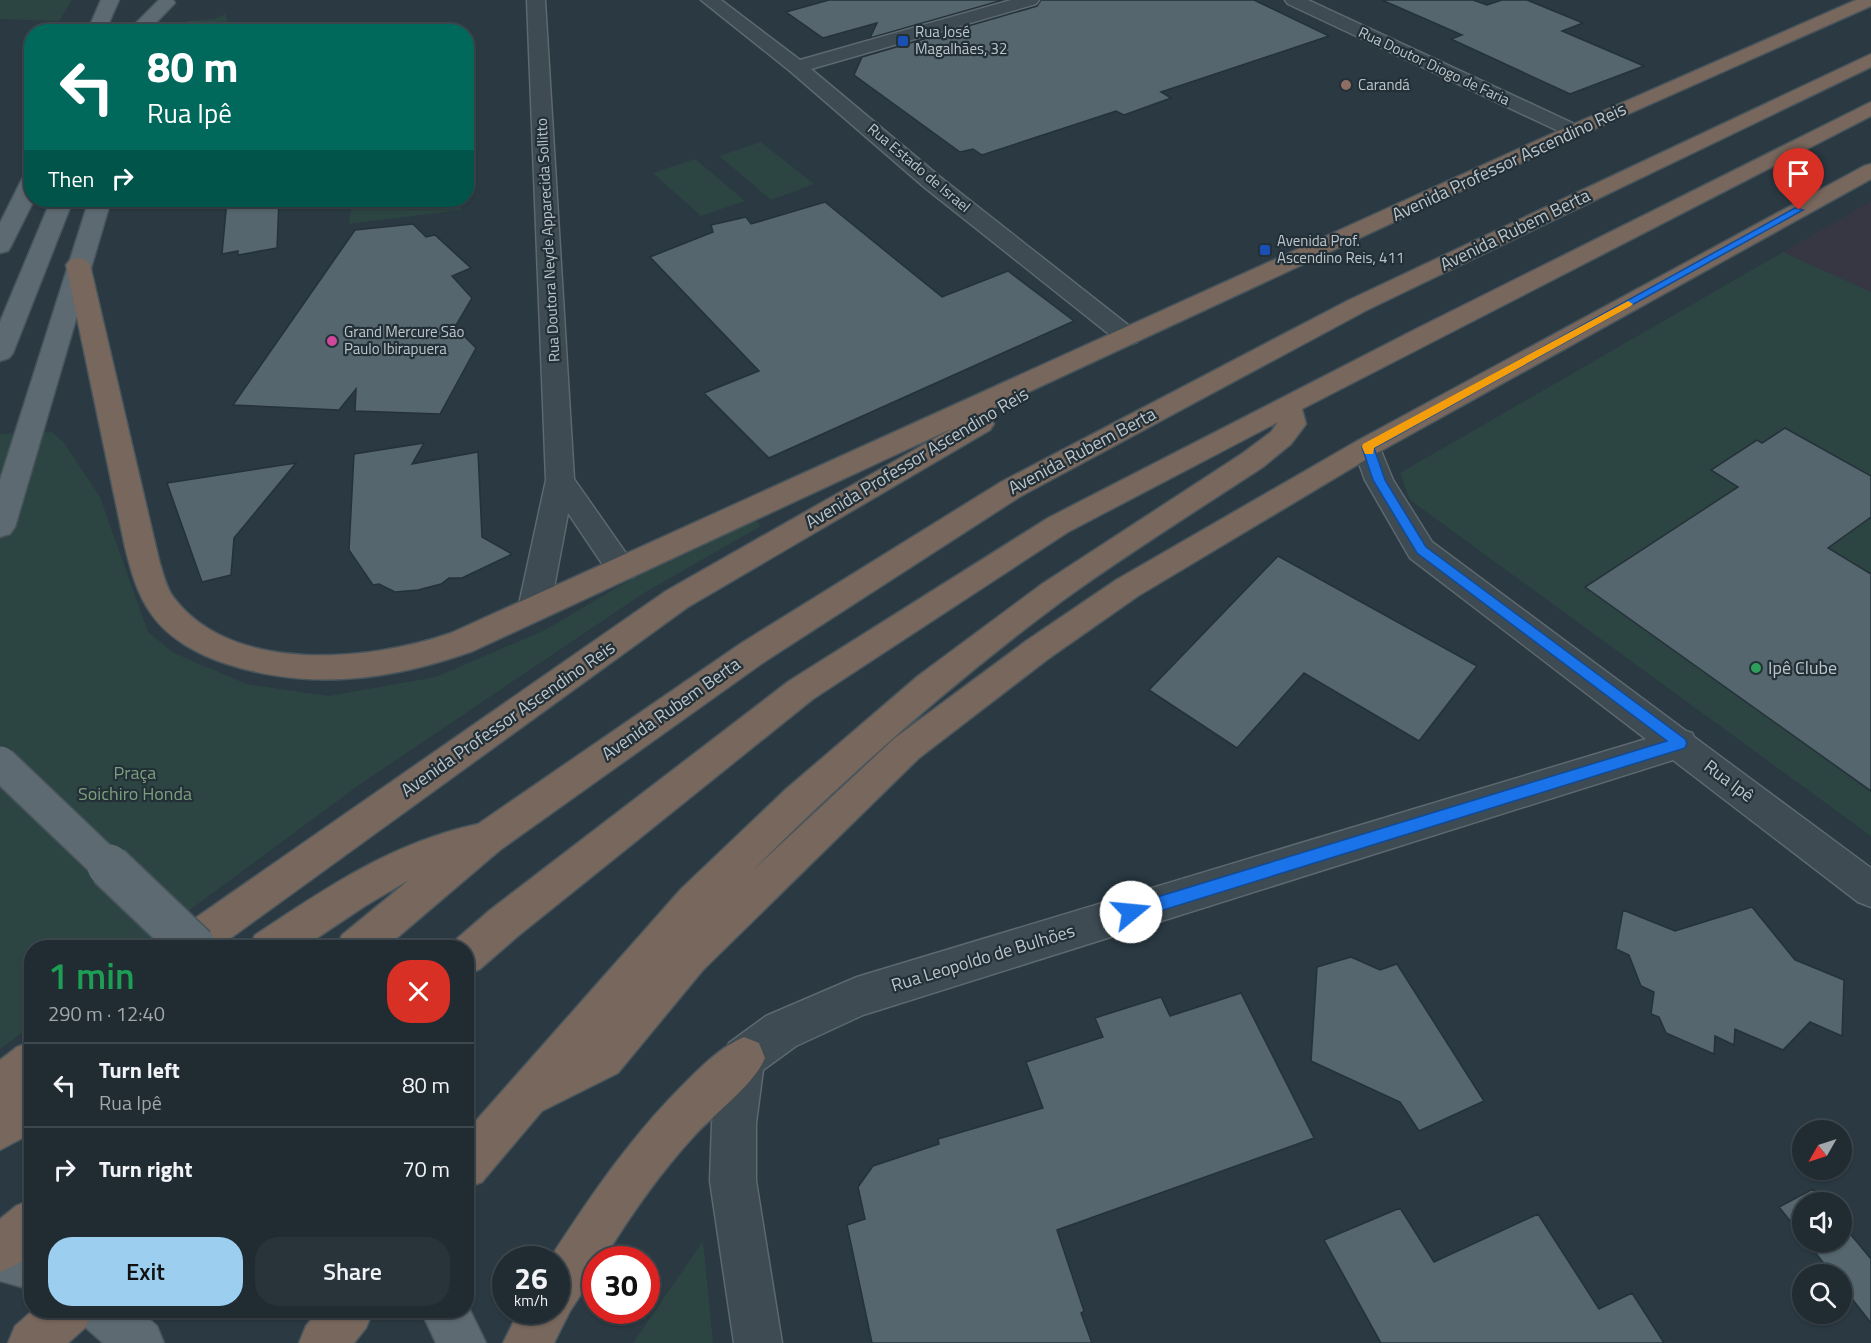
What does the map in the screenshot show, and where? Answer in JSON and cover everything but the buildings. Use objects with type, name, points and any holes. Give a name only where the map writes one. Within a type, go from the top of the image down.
[{"type":"highway","name":"Avenida Professor Ascendino Reis","points":[[196,940],[677,599],[1031,394],[1043,374],[1574,131],[1870,0]]},
{"type":"highway","name":"Avenida Rubem Berta","points":[[366,940],[487,838],[752,653],[1011,489],[1358,305],[1871,60]]},
{"type":"highway","points":[[474,950],[504,923],[801,690],[1058,525],[1288,405],[1871,108]]},
{"type":"highway","points":[[524,1098],[603,1058],[689,957],[907,748],[1037,650],[1127,588],[1368,447],[1871,170]]},
{"type":"highway","points":[[78,265],[92,317],[115,434],[152,586],[164,607],[185,627],[211,646],[255,661],[299,667],[353,669],[435,653],[1043,374]]},
{"type":"highway","points":[[474,1157],[695,901],[798,801],[930,685],[1043,599],[1253,460],[1281,438],[1292,424],[1288,405]]},
{"type":"highway","points":[[281,940],[358,890],[402,866],[438,850],[487,838]]},
{"type":"highway","points":[[570,1271],[622,1189],[685,1113],[744,1058]]},
{"type":"highway","points":[[0,1086],[24,1068]]},
{"type":"highway","points":[[0,1128],[24,1112]]},
{"type":"highway","points":[[0,1249],[24,1229]]},
{"type":"highway","points":[[32,1343],[60,1318]]},
{"type":"highway","points":[[323,1343],[343,1318]]},
{"type":"highway","points":[[527,1343],[538,1324]]},
{"type":"main road","points":[[100,24],[110,0]]},
{"type":"main road","points":[[144,24],[166,1]]},
{"type":"main road","points":[[158,24],[166,1]]},
{"type":"main road","points":[[0,246],[24,197]]},
{"type":"main road","points":[[0,353],[59,207]]},
{"type":"main road","points":[[0,527],[78,265],[98,207]]},
{"type":"main road","points":[[0,763],[187,940]]},
{"type":"main road","points":[[0,1258],[24,1265]]},
{"type":"main road","points":[[111,1318],[141,1343]]},
{"type":"main road","points":[[450,1318],[462,1343]]},
{"type":"street","name":"Rua Doutora Neyde Apparecida Sollitto","points":[[534,609],[560,480],[536,0]]},
{"type":"street","name":"Rua Estado de Israel","points":[[710,0],[797,67],[932,182],[1128,337]]},
{"type":"street","points":[[797,67],[1030,0]]},
{"type":"street","name":"Rua Doutor Diogo de Faria","points":[[1294,0],[1574,131]]},
{"type":"street","name":"Rua Ipê","points":[[1368,447],[1379,480],[1421,550],[1680,743],[1871,890]]},
{"type":"street","points":[[560,480],[622,569]]},
{"type":"street","name":"Rua Leopoldo de Bulhões","points":[[744,1058],[781,1031],[857,997],[1680,743]]},
{"type":"street","points":[[744,1058],[734,1123],[733,1181],[758,1343]]},
{"type":"shaded area","points":[[1871,201],[1871,292],[1783,252]]},
{"type":"green space","points":[[0,0],[72,0],[59,21],[0,19]]},
{"type":"green space","points":[[226,14],[227,24],[187,24],[188,21],[214,19]]},
{"type":"green space","points":[[761,142],[814,184],[771,200],[719,156]]},
{"type":"green space","points":[[695,159],[745,201],[701,216],[653,173]]},
{"type":"green space","points":[[351,207],[461,207],[461,210],[349,224]]},
{"type":"green space","name":"Ipê Clube","points":[[1783,252],[1871,292],[1871,836],[1410,500],[1400,473]]},
{"type":"green space","name":"Praça Soichiro Honda","points":[[52,432],[64,443],[100,497],[148,632],[174,653],[246,684],[329,696],[436,677],[545,630],[628,581],[751,516],[761,526],[644,593],[359,785],[149,940],[24,940],[24,1031],[0,1049],[0,434]]},
{"type":"green space","points":[[703,1241],[713,1343],[633,1343],[646,1324],[660,1324],[660,1304]]},
{"type":"slow traffic","points":[[1369,451],[1368,447],[1628,304]]},
{"type":"place","name":"Rua José Magalhães, 32","points":[[903,41]]},
{"type":"place","name":"Carandá","points":[[1346,85]]},
{"type":"place","name":"Avenida Prof. Ascendino Reis, 411","points":[[1265,250]]},
{"type":"place","name":"Grand Mercure São Paulo Ibirapuera","points":[[332,341]]},
{"type":"place","name":"Ipê Clube","points":[[1756,668]]},
{"type":"route","points":[[1131,912],[1680,743],[1421,550],[1379,480],[1368,447],[1799,210]]}]
